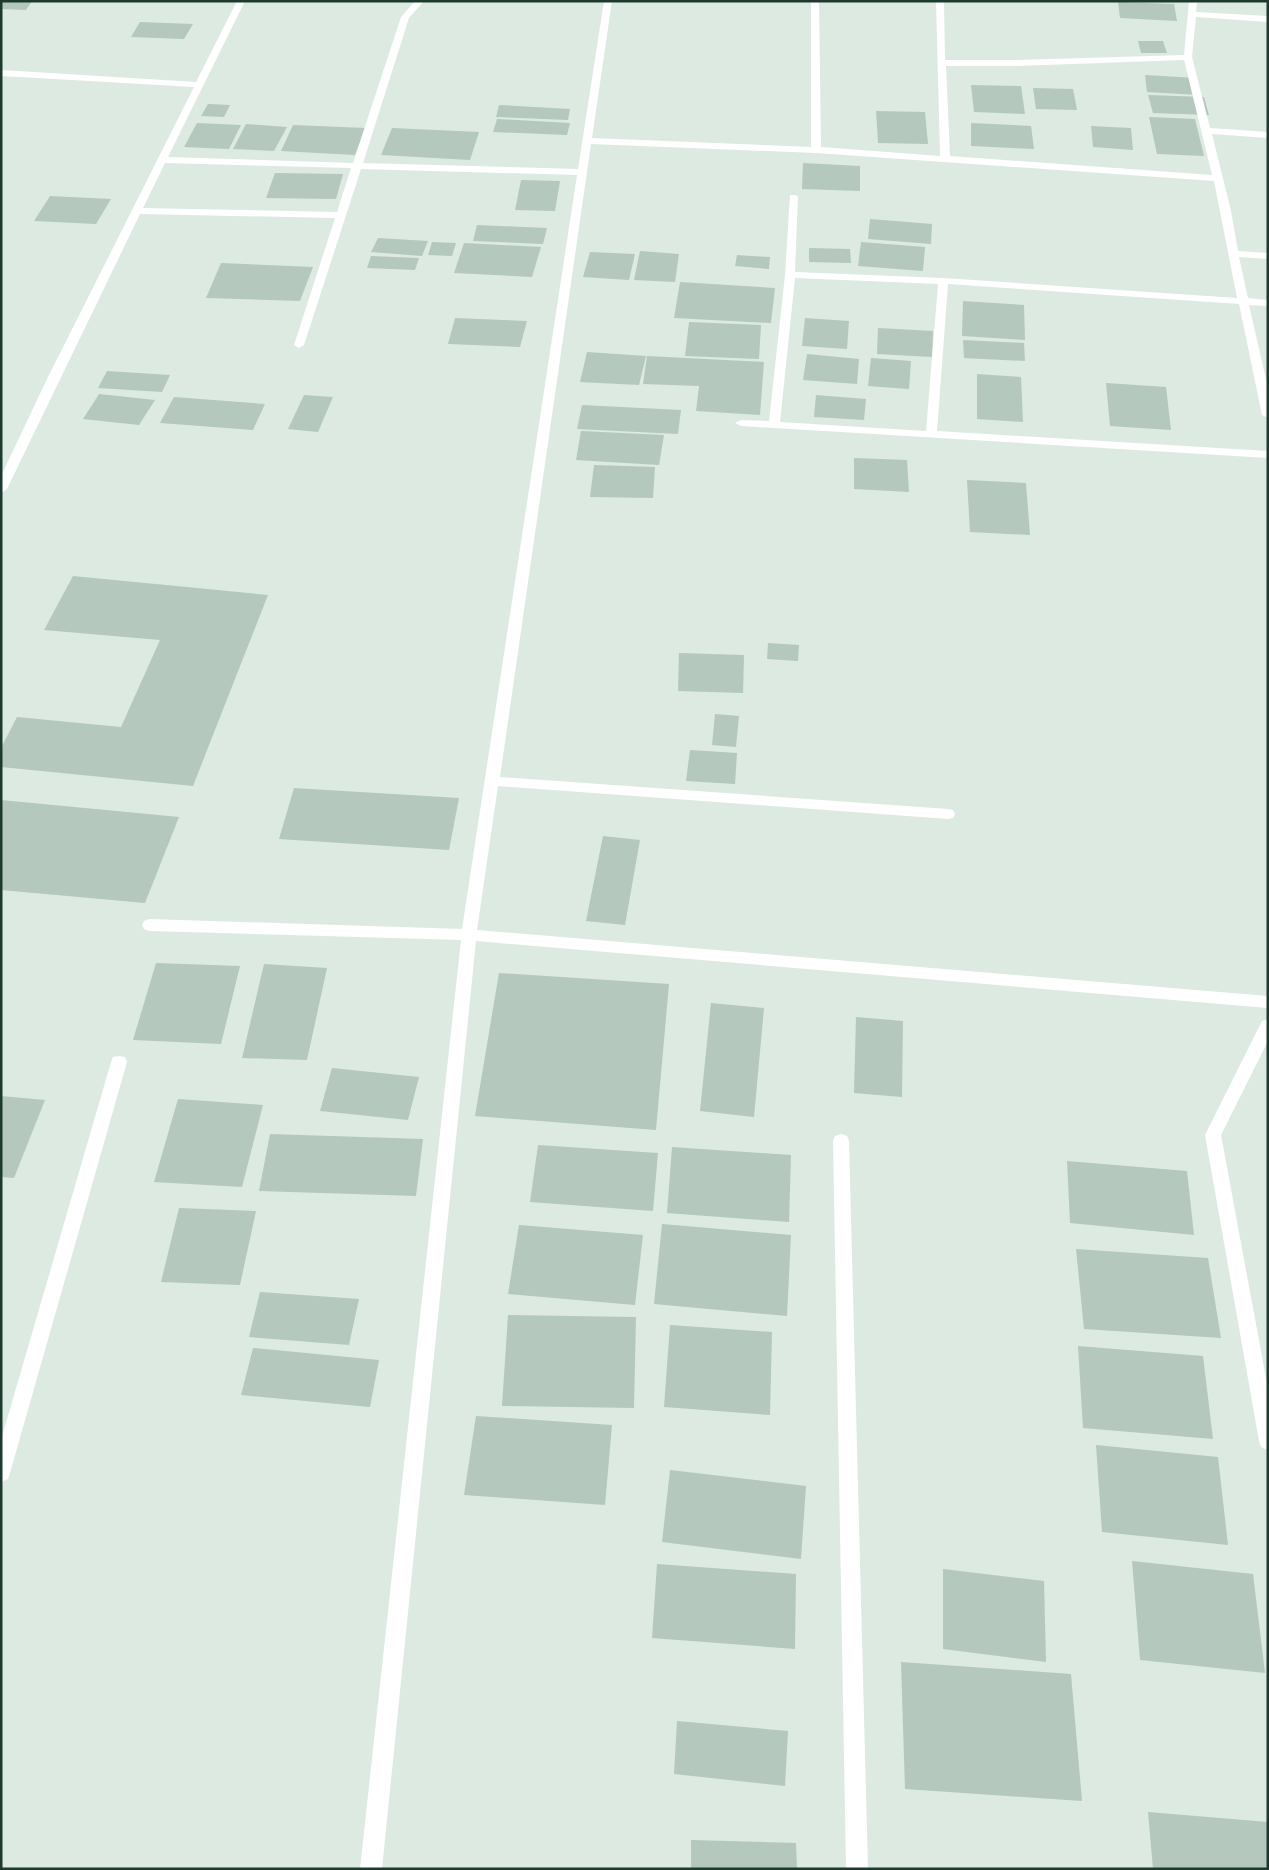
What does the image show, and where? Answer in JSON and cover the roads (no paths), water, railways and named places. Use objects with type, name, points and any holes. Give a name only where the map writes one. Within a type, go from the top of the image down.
[{"type":"street","points":[[1,489],[136,211],[241,1]]},
{"type":"street","points":[[299,345],[405,17],[420,1]]},
{"type":"street","points":[[371,1869],[469,935],[608,1]]},
{"type":"street","points":[[815,1],[816,150]]},
{"type":"street","points":[[940,1],[945,159]]},
{"type":"street","points":[[1194,1],[1188,57],[1226,211],[1233,254],[1268,414]]},
{"type":"street","points":[[1192,14],[1268,19]]},
{"type":"street","points":[[941,62],[1017,64],[1188,57]]},
{"type":"street","points":[[1,73],[199,85]]},
{"type":"street","points":[[1206,131],[1268,135]]},
{"type":"street","points":[[587,141],[816,150],[1218,178]]},
{"type":"street","points":[[162,160],[358,164],[583,172]]},
{"type":"street","points":[[774,425],[790,275],[792,197]]},
{"type":"street","points":[[136,211],[341,215]]},
{"type":"street","points":[[1233,254],[1268,256]]},
{"type":"street","points":[[790,275],[943,281],[1268,303]]},
{"type":"street","points":[[931,435],[943,281]]},
{"type":"street","points":[[742,423],[1268,454]]},
{"type":"street","points":[[492,781],[948,814]]},
{"type":"street","points":[[149,925],[469,935],[1268,1002]]},
{"type":"street","points":[[1268,1025],[1213,1135],[1268,1441]]},
{"type":"street","points":[[1,1473],[119,1062]]},
{"type":"street","points":[[841,1141],[857,1869]]}]
